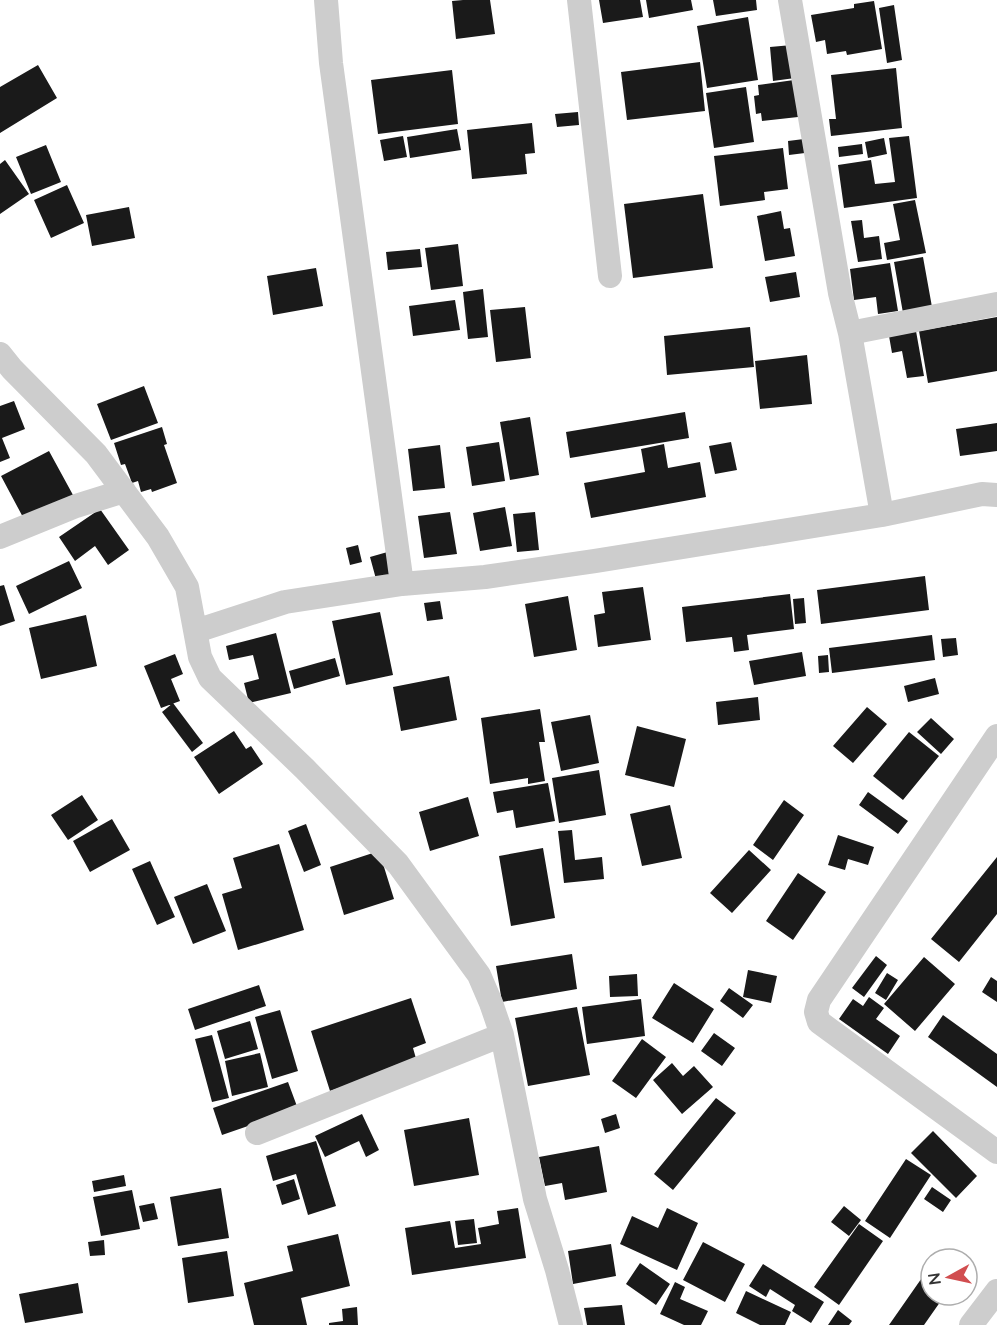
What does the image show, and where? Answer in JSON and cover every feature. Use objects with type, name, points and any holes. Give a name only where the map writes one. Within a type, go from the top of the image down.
[{"type":"street","points":[[326,0],[331,63],[402,584]]},
{"type":"street","points":[[579,0],[610,276]]},
{"type":"street","points":[[790,0],[840,293],[850,333],[882,515]]},
{"type":"street","points":[[850,333],[997,304]]},
{"type":"street","points":[[0,354],[96,454],[158,537],[187,587],[200,657],[210,678],[398,864],[479,975],[502,1035],[535,1199],[571,1325]]},
{"type":"street","points":[[0,537],[76,506],[124,491]]},
{"type":"street","points":[[196,631],[285,602],[402,584],[485,577],[882,515],[982,494],[997,495]]},
{"type":"street","points":[[997,736],[819,1000],[816,1012],[819,1022],[997,1152]]},
{"type":"street","points":[[257,1133],[502,1035]]},
{"type":"street","points":[[971,1325],[997,1291]]},
{"type":"building","points":[[490,0],[495,34],[456,39],[452,1]]},
{"type":"building","points":[[599,0],[640,0],[643,17],[603,23]]},
{"type":"building","points":[[646,0],[691,0],[693,10],[649,18]]},
{"type":"building","points":[[713,0],[756,0],[757,10],[716,16]]},
{"type":"building","points":[[874,1],[882,49],[847,55],[846,51],[827,54],[825,40],[816,42],[811,15],[854,8],[854,4]]},
{"type":"building","points":[[894,5],[902,60],[887,63],[879,8]]},
{"type":"building","points":[[748,17],[758,80],[707,88],[697,26]]},
{"type":"building","points":[[792,45],[795,78],[773,81],[770,47]]},
{"type":"building","points":[[700,62],[705,111],[627,120],[621,72]]},
{"type":"building","points":[[38,65],[57,98],[0,133],[0,87]]},
{"type":"building","points":[[896,68],[902,128],[831,136],[829,119],[836,119],[831,75]]},
{"type":"building","points":[[452,70],[458,124],[378,134],[371,80]]},
{"type":"building","points":[[794,80],[798,117],[762,121],[761,113],[756,114],[754,96],[759,95],[758,85]]},
{"type":"building","points":[[746,87],[754,142],[714,148],[706,93]]},
{"type":"building","points":[[578,112],[579,125],[557,127],[555,114]]},
{"type":"building","points":[[532,123],[535,153],[525,154],[527,174],[472,179],[467,130]]},
{"type":"building","points":[[457,129],[461,150],[410,158],[407,137]]},
{"type":"building","points":[[403,136],[407,157],[384,161],[380,140]]},
{"type":"building","points":[[909,136],[917,198],[844,208],[838,165],[871,160],[875,184],[895,182],[889,138]]},
{"type":"building","points":[[884,138],[887,154],[868,158],[865,142]]},
{"type":"building","points":[[804,139],[805,153],[789,155],[788,141]]},
{"type":"building","points":[[862,144],[863,154],[839,157],[838,147]]},
{"type":"building","points":[[46,145],[61,182],[31,194],[16,157]]},
{"type":"building","points":[[783,148],[788,189],[764,192],[765,200],[720,206],[714,156]]},
{"type":"building","points":[[5,160],[29,194],[0,214],[0,164]]},
{"type":"building","points":[[67,185],[84,223],[51,238],[34,200]]},
{"type":"building","points":[[703,194],[713,268],[633,278],[624,204]]},
{"type":"building","points":[[915,200],[926,253],[887,260],[884,243],[900,240],[893,204]]},
{"type":"building","points":[[129,207],[135,238],[92,246],[86,215]]},
{"type":"building","points":[[781,211],[784,229],[790,228],[795,256],[765,261],[757,216]]},
{"type":"building","points":[[862,220],[864,238],[879,236],[882,259],[858,262],[851,221]]},
{"type":"building","points":[[458,244],[463,286],[431,290],[425,248]]},
{"type":"building","points":[[420,249],[422,267],[388,270],[386,252]]},
{"type":"building","points":[[923,257],[932,307],[903,313],[894,262]]},
{"type":"building","points":[[890,263],[898,311],[878,314],[876,297],[854,300],[850,269]]},
{"type":"building","points":[[316,268],[323,306],[273,315],[267,276]]},
{"type":"building","points":[[796,272],[800,297],[770,302],[765,277]]},
{"type":"building","points":[[483,289],[488,337],[468,339],[463,292]]},
{"type":"building","points":[[455,300],[460,330],[413,336],[409,306]]},
{"type":"building","points":[[525,307],[531,358],[496,362],[490,310]]},
{"type":"building","points":[[997,317],[997,371],[928,383],[919,331]]},
{"type":"building","points":[[750,327],[754,367],[667,375],[664,336]]},
{"type":"building","points":[[916,331],[924,376],[907,378],[902,351],[892,353],[889,336]]},
{"type":"building","points":[[807,355],[812,404],[760,409],[755,361]]},
{"type":"building","points":[[144,386],[158,423],[111,440],[97,404]]},
{"type":"building","points":[[14,401],[25,429],[2,438],[10,458],[0,462],[0,406]]},
{"type":"building","points":[[685,412],[689,438],[570,458],[566,432]]},
{"type":"building","points":[[530,417],[539,475],[510,480],[500,422]]},
{"type":"building","points":[[997,423],[997,451],[960,456],[956,429]]},
{"type":"building","points":[[162,427],[167,444],[164,445],[177,483],[152,492],[151,489],[141,492],[138,481],[132,483],[125,464],[121,465],[114,443]]},
{"type":"building","points":[[499,442],[505,481],[472,486],[466,447]]},
{"type":"building","points":[[731,442],[737,470],[715,474],[709,446]]},
{"type":"building","points":[[664,444],[668,468],[700,462],[706,497],[591,518],[584,483],[645,472],[641,449]]},
{"type":"building","points":[[440,445],[445,488],[413,491],[408,449]]},
{"type":"building","points":[[49,451],[73,495],[25,521],[1,476]]},
{"type":"building","points":[[505,507],[512,546],[480,551],[473,513]]},
{"type":"building","points":[[100,509],[129,550],[108,565],[95,546],[75,561],[59,537]]},
{"type":"building","points":[[450,512],[457,554],[424,558],[418,516]]},
{"type":"building","points":[[535,512],[539,550],[517,552],[513,514]]},
{"type":"building","points":[[358,545],[362,562],[350,565],[346,548]]},
{"type":"building","points":[[391,551],[397,573],[376,579],[370,557]]},
{"type":"building","points":[[69,561],[82,588],[29,614],[16,586]]},
{"type":"building","points":[[925,576],[929,610],[821,624],[817,590]]},
{"type":"building","points":[[4,585],[15,621],[0,626],[0,586]]},
{"type":"building","points":[[643,587],[651,640],[598,647],[594,615],[605,613],[602,592]]},
{"type":"building","points":[[790,594],[794,629],[747,635],[749,650],[734,652],[732,637],[686,642],[682,607]]},
{"type":"building","points":[[568,596],[577,650],[534,657],[525,604]]},
{"type":"building","points":[[804,598],[806,623],[795,624],[793,599]]},
{"type":"building","points":[[440,601],[443,619],[427,621],[424,603]]},
{"type":"building","points":[[380,612],[393,675],[346,685],[332,621]]},
{"type":"building","points":[[86,615],[97,666],[41,679],[29,628]]},
{"type":"building","points":[[276,633],[291,693],[249,703],[244,683],[259,679],[253,655],[229,660],[226,646]]},
{"type":"building","points":[[932,635],[935,660],[832,673],[829,648]]},
{"type":"building","points":[[956,638],[958,655],[943,657],[941,639]]},
{"type":"building","points":[[802,652],[806,676],[754,685],[749,661]]},
{"type":"building","points":[[175,654],[183,674],[171,679],[180,701],[161,708],[144,666]]},
{"type":"building","points":[[828,655],[829,672],[819,673],[818,656]]},
{"type":"building","points":[[335,658],[340,676],[294,689],[289,671]]},
{"type":"building","points":[[449,676],[457,720],[401,731],[393,687]]},
{"type":"building","points":[[935,678],[939,694],[908,702],[904,686]]},
{"type":"building","points":[[758,697],[760,720],[718,725],[716,702]]},
{"type":"building","points":[[173,703],[203,743],[192,752],[162,712]]},
{"type":"building","points":[[867,707],[887,724],[853,763],[833,746]]},
{"type":"building","points":[[540,709],[545,742],[539,742],[545,781],[528,784],[528,778],[490,784],[481,718]]},
{"type":"building","points":[[590,715],[599,763],[561,771],[551,722]]},
{"type":"building","points":[[931,718],[954,739],[941,754],[917,732]]},
{"type":"building","points":[[637,726],[686,739],[674,787],[625,775]]},
{"type":"building","points":[[234,731],[246,749],[251,746],[263,764],[219,794],[194,757]]},
{"type":"building","points":[[909,732],[939,756],[903,800],[873,776]]},
{"type":"building","points":[[599,770],[606,815],[559,823],[552,778]]},
{"type":"building","points":[[548,783],[555,821],[516,828],[513,810],[497,813],[493,792]]},
{"type":"building","points":[[868,792],[908,821],[898,834],[859,805]]},
{"type":"building","points":[[82,795],[98,820],[68,840],[51,815]]},
{"type":"building","points":[[468,797],[479,836],[430,851],[419,812]]},
{"type":"building","points":[[784,800],[804,815],[773,860],[753,845]]},
{"type":"building","points":[[670,805],[682,858],[642,866],[630,814]]},
{"type":"building","points":[[112,819],[130,850],[90,872],[73,841]]},
{"type":"building","points":[[306,824],[321,865],[304,872],[288,831]]},
{"type":"building","points":[[572,830],[575,860],[602,857],[604,879],[564,883],[558,831]]},
{"type":"building","points":[[838,835],[874,847],[868,865],[848,859],[845,870],[828,865]]},
{"type":"building","points":[[279,844],[304,930],[238,950],[222,894],[242,888],[233,858]]},
{"type":"building","points":[[543,848],[555,918],[511,926],[499,856]]},
{"type":"building","points":[[749,850],[771,870],[732,913],[710,893]]},
{"type":"building","points":[[379,851],[394,899],[344,915],[330,867]]},
{"type":"building","points":[[997,857],[997,914],[959,962],[931,939]]},
{"type":"building","points":[[150,861],[175,917],[157,925],[132,869]]},
{"type":"building","points":[[798,873],[826,892],[793,940],[766,921]]},
{"type":"building","points":[[207,884],[226,931],[193,944],[174,897]]},
{"type":"building","points":[[572,954],[577,989],[502,1002],[496,966]]},
{"type":"building","points":[[876,956],[887,965],[864,997],[852,988]]},
{"type":"building","points":[[924,957],[955,984],[915,1031],[884,1004]]},
{"type":"building","points":[[748,970],[777,976],[771,1003],[743,997]]},
{"type":"building","points":[[887,973],[898,980],[886,1000],[875,993]]},
{"type":"building","points":[[637,974],[638,996],[610,997],[609,976]]},
{"type":"building","points":[[991,977],[997,981],[997,1002],[982,992]]},
{"type":"building","points":[[674,983],[714,1009],[693,1043],[652,1018]]},
{"type":"building","points":[[259,985],[266,1006],[195,1030],[188,1009]]},
{"type":"building","points":[[729,988],[753,1005],[743,1018],[720,1001]]},
{"type":"building","points":[[869,997],[884,1008],[876,1019],[900,1036],[888,1054],[839,1019],[853,999],[863,1006]]},
{"type":"building","points":[[411,998],[426,1043],[413,1048],[417,1062],[330,1091],[311,1031]]},
{"type":"building","points":[[641,999],[645,1036],[587,1044],[582,1007]]},
{"type":"building","points":[[577,1007],[590,1075],[528,1086],[515,1018]]},
{"type":"building","points":[[280,1010],[298,1071],[272,1079],[255,1017]]},
{"type":"building","points":[[943,1015],[997,1054],[997,1087],[928,1037]]},
{"type":"building","points":[[250,1021],[258,1049],[225,1059],[217,1031]]},
{"type":"building","points":[[714,1033],[735,1048],[722,1066],[701,1051]]},
{"type":"building","points":[[212,1035],[229,1098],[212,1102],[195,1039]]},
{"type":"building","points":[[642,1039],[666,1057],[636,1098],[612,1081]]},
{"type":"building","points":[[260,1053],[268,1087],[232,1096],[225,1061]]},
{"type":"building","points":[[672,1063],[683,1076],[694,1066],[713,1087],[682,1114],[653,1080]]},
{"type":"building","points":[[288,1082],[298,1109],[222,1135],[213,1108]]},
{"type":"building","points":[[716,1098],[736,1113],[673,1190],[654,1174]]},
{"type":"building","points":[[362,1114],[379,1150],[366,1157],[359,1141],[325,1157],[315,1136]]},
{"type":"building","points":[[616,1114],[620,1128],[605,1133],[601,1119]]},
{"type":"building","points":[[469,1118],[479,1175],[414,1186],[404,1130]]},
{"type":"building","points":[[933,1131],[977,1176],[956,1198],[911,1153]]},
{"type":"building","points":[[316,1141],[336,1206],[308,1215],[296,1174],[273,1181],[266,1156]]},
{"type":"building","points":[[599,1146],[607,1192],[565,1200],[562,1183],[545,1186],[539,1157]]},
{"type":"building","points":[[906,1159],[931,1175],[890,1238],[865,1221]]},
{"type":"building","points":[[124,1175],[126,1186],[94,1192],[92,1181]]},
{"type":"building","points":[[294,1179],[300,1199],[282,1205],[276,1185]]},
{"type":"building","points":[[932,1187],[951,1200],[943,1212],[924,1199]]},
{"type":"building","points":[[221,1188],[229,1238],[178,1246],[170,1197]]},
{"type":"building","points":[[132,1190],[140,1229],[101,1236],[93,1197]]},
{"type":"building","points":[[154,1203],[158,1219],[143,1222],[139,1206]]},
{"type":"building","points":[[844,1206],[861,1220],[849,1236],[831,1222]]},
{"type":"building","points":[[518,1208],[526,1258],[412,1275],[405,1228],[450,1221],[455,1248],[481,1244],[478,1228],[499,1224],[497,1211]]},
{"type":"building","points":[[667,1208],[698,1223],[677,1270],[620,1244],[632,1216],[658,1228]]},
{"type":"building","points":[[474,1219],[477,1243],[458,1245],[455,1221]]},
{"type":"building","points":[[859,1224],[883,1241],[839,1305],[814,1287]]},
{"type":"building","points":[[338,1234],[350,1286],[301,1298],[307,1325],[254,1325],[244,1283],[293,1271],[287,1246]]},
{"type":"building","points":[[104,1240],[105,1255],[90,1256],[88,1242]]},
{"type":"building","points":[[703,1242],[745,1264],[725,1302],[683,1280]]},
{"type":"building","points":[[611,1244],[616,1276],[573,1284],[568,1251]]},
{"type":"building","points":[[227,1251],[234,1296],[188,1303],[182,1258]]},
{"type":"building","points":[[640,1263],[670,1284],[656,1305],[626,1284]]},
{"type":"building","points":[[763,1264],[824,1302],[811,1323],[792,1311],[795,1305],[770,1289],[766,1297],[749,1286]]},
{"type":"building","points":[[675,1282],[685,1287],[680,1299],[708,1311],[701,1325],[684,1325],[660,1314]]},
{"type":"building","points":[[919,1282],[919,1307],[937,1307],[924,1325],[889,1325]]},
{"type":"building","points":[[78,1283],[83,1313],[25,1323],[19,1294]]},
{"type":"building","points":[[746,1291],[791,1312],[785,1325],[760,1325],[736,1313]]},
{"type":"building","points":[[622,1305],[625,1325],[587,1325],[584,1308]]},
{"type":"building","points":[[357,1307],[358,1325],[329,1325],[329,1323],[343,1321],[342,1309]]},
{"type":"building","points":[[838,1310],[852,1321],[849,1325],[828,1325]]}]
